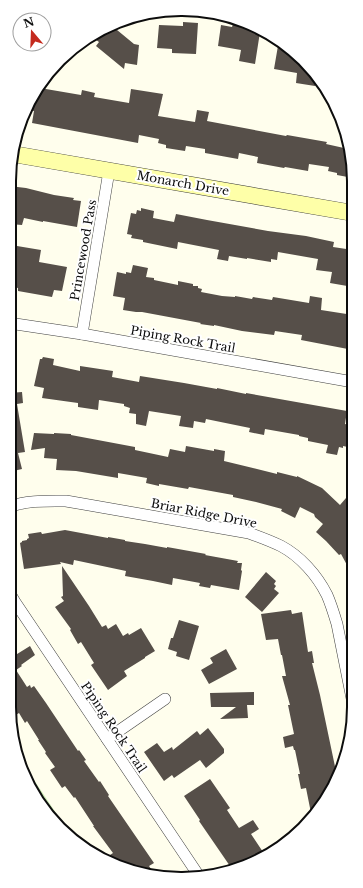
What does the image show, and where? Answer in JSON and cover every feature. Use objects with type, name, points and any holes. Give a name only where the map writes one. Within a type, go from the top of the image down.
[{"type":"street","name":"Monarch Drive","points":[[18,155],[347,212]]},
{"type":"street","name":"Princewood Pass","points":[[82,334],[109,171]]},
{"type":"street","name":"Piping Rock Trail","points":[[16,324],[82,334],[347,381]]},
{"type":"street","name":"Briar Ridge Drive","points":[[16,505],[32,502],[48,501],[66,501],[88,504],[249,533],[282,546],[297,557],[310,570],[320,583],[327,596],[337,624],[347,674]]},
{"type":"street","name":"Piping Rock Trail","points":[[16,604],[196,872]]},
{"type":"street","points":[[106,739],[165,700]]},
{"type":"green space","points":[[32,776],[61,821],[50,807]]},
{"type":"building","points":[[183,22],[198,23],[196,54],[172,53],[172,49],[157,48],[159,25],[183,26]]},
{"type":"building","points":[[233,24],[235,25],[259,35],[255,64],[239,61],[241,50],[218,46],[221,25],[232,27]]},
{"type":"building","points":[[117,30],[134,44],[139,45],[137,65],[125,63],[124,69],[96,46],[99,42],[96,40]]},
{"type":"building","points":[[278,47],[299,64],[313,81],[315,86],[296,83],[297,73],[274,69]]},
{"type":"building","points":[[45,89],[81,95],[82,90],[95,93],[94,97],[129,103],[131,89],[163,94],[158,116],[195,122],[197,110],[209,112],[207,121],[327,142],[326,144],[344,148],[347,177],[328,171],[329,167],[309,164],[308,171],[284,168],[257,163],[258,157],[239,153],[238,159],[205,153],[205,149],[186,146],[185,151],[166,148],[166,145],[158,143],[159,139],[139,135],[138,143],[32,123],[34,111],[32,111],[33,108]]},
{"type":"building","points":[[16,187],[74,198],[73,200],[81,201],[77,227],[24,218],[22,225],[16,225]]},
{"type":"building","points":[[141,208],[154,211],[153,218],[174,222],[176,214],[334,242],[333,247],[347,249],[347,286],[330,283],[332,272],[316,270],[318,259],[278,252],[277,260],[271,259],[271,262],[229,256],[228,261],[217,259],[219,250],[178,242],[177,249],[131,238],[132,235],[127,234],[131,213],[136,214],[137,210],[141,211]]},
{"type":"building","points":[[17,246],[41,250],[39,262],[67,267],[62,291],[54,290],[52,297],[18,291],[18,288],[16,288]]},
{"type":"building","points":[[133,265],[148,268],[146,277],[178,285],[178,281],[193,284],[193,286],[198,286],[198,288],[202,289],[201,292],[222,296],[235,296],[252,299],[253,297],[272,300],[273,297],[309,303],[310,296],[322,298],[321,310],[347,314],[347,349],[301,340],[302,335],[275,331],[274,335],[242,331],[142,312],[123,310],[125,298],[113,296],[117,272],[126,274],[126,272],[131,273]]},
{"type":"building","points":[[43,357],[54,359],[53,365],[80,371],[80,366],[113,371],[112,377],[139,382],[140,376],[347,411],[345,424],[347,424],[347,447],[339,447],[337,455],[326,453],[328,445],[308,441],[308,438],[299,435],[265,429],[264,435],[249,432],[250,428],[206,419],[205,423],[194,421],[193,428],[179,426],[181,416],[149,411],[146,426],[136,424],[136,414],[129,413],[130,408],[124,406],[124,404],[99,400],[98,410],[78,407],[78,403],[42,398],[44,388],[34,386],[40,359]]},
{"type":"building","points":[[16,392],[22,392],[23,403],[17,404],[25,452],[18,453],[22,469],[16,470]]},
{"type":"building","points":[[34,433],[71,434],[135,447],[135,450],[168,457],[170,449],[185,452],[186,446],[214,451],[214,449],[225,451],[224,461],[277,474],[277,472],[297,476],[322,488],[340,505],[346,498],[347,499],[347,565],[341,554],[339,555],[316,532],[323,524],[315,517],[314,514],[300,507],[295,518],[281,511],[282,509],[233,497],[233,495],[189,487],[188,489],[159,484],[159,486],[146,483],[147,478],[118,473],[118,478],[76,471],[56,470],[57,459],[44,458],[45,448],[31,450]]},
{"type":"building","points":[[65,530],[167,547],[238,561],[237,563],[242,563],[239,590],[211,585],[210,588],[199,586],[200,583],[173,578],[172,585],[125,576],[126,571],[74,560],[73,565],[60,562],[61,564],[24,569],[20,543],[29,538],[28,534],[41,532],[42,534]]},
{"type":"building","points":[[62,566],[102,627],[106,625],[108,629],[116,624],[123,636],[128,633],[129,635],[141,628],[155,651],[124,671],[127,676],[108,690],[91,665],[94,663],[81,642],[78,644],[70,630],[71,629],[55,607],[64,601],[61,597],[63,596]]},
{"type":"building","points":[[266,572],[276,581],[274,584],[276,586],[274,589],[279,593],[262,612],[245,597]]},
{"type":"building","points":[[291,610],[292,614],[302,612],[308,652],[312,651],[314,663],[312,663],[335,767],[325,789],[310,810],[306,788],[301,789],[298,774],[300,774],[295,750],[293,746],[285,748],[283,737],[294,734],[288,705],[290,705],[282,676],[286,676],[278,639],[266,640],[261,614]]},
{"type":"building","points":[[179,620],[199,626],[189,660],[176,656],[177,652],[168,649]]},
{"type":"building","points":[[30,646],[35,655],[16,670],[16,655]]},
{"type":"building","points":[[226,649],[237,669],[209,684],[201,670],[213,663],[210,658]]},
{"type":"building","points":[[16,670],[27,687],[30,685],[31,688],[34,686],[78,751],[79,750],[86,760],[84,761],[99,782],[100,781],[109,795],[108,796],[154,863],[149,866],[151,869],[111,856],[113,853],[93,826],[75,797],[74,798],[65,786],[62,788],[50,770],[55,767],[45,753],[46,752],[27,721],[25,723],[19,713],[16,715]]},
{"type":"building","points":[[254,692],[254,705],[247,705],[248,718],[220,719],[236,707],[211,707],[210,693]]},
{"type":"building","points":[[208,728],[224,749],[224,753],[206,768],[200,760],[174,778],[172,775],[164,781],[144,752],[157,743],[164,752],[172,747],[173,750],[197,731],[200,735]]},
{"type":"building","points":[[210,779],[230,808],[227,810],[239,828],[253,820],[259,829],[251,834],[262,851],[229,865],[184,796]]}]
